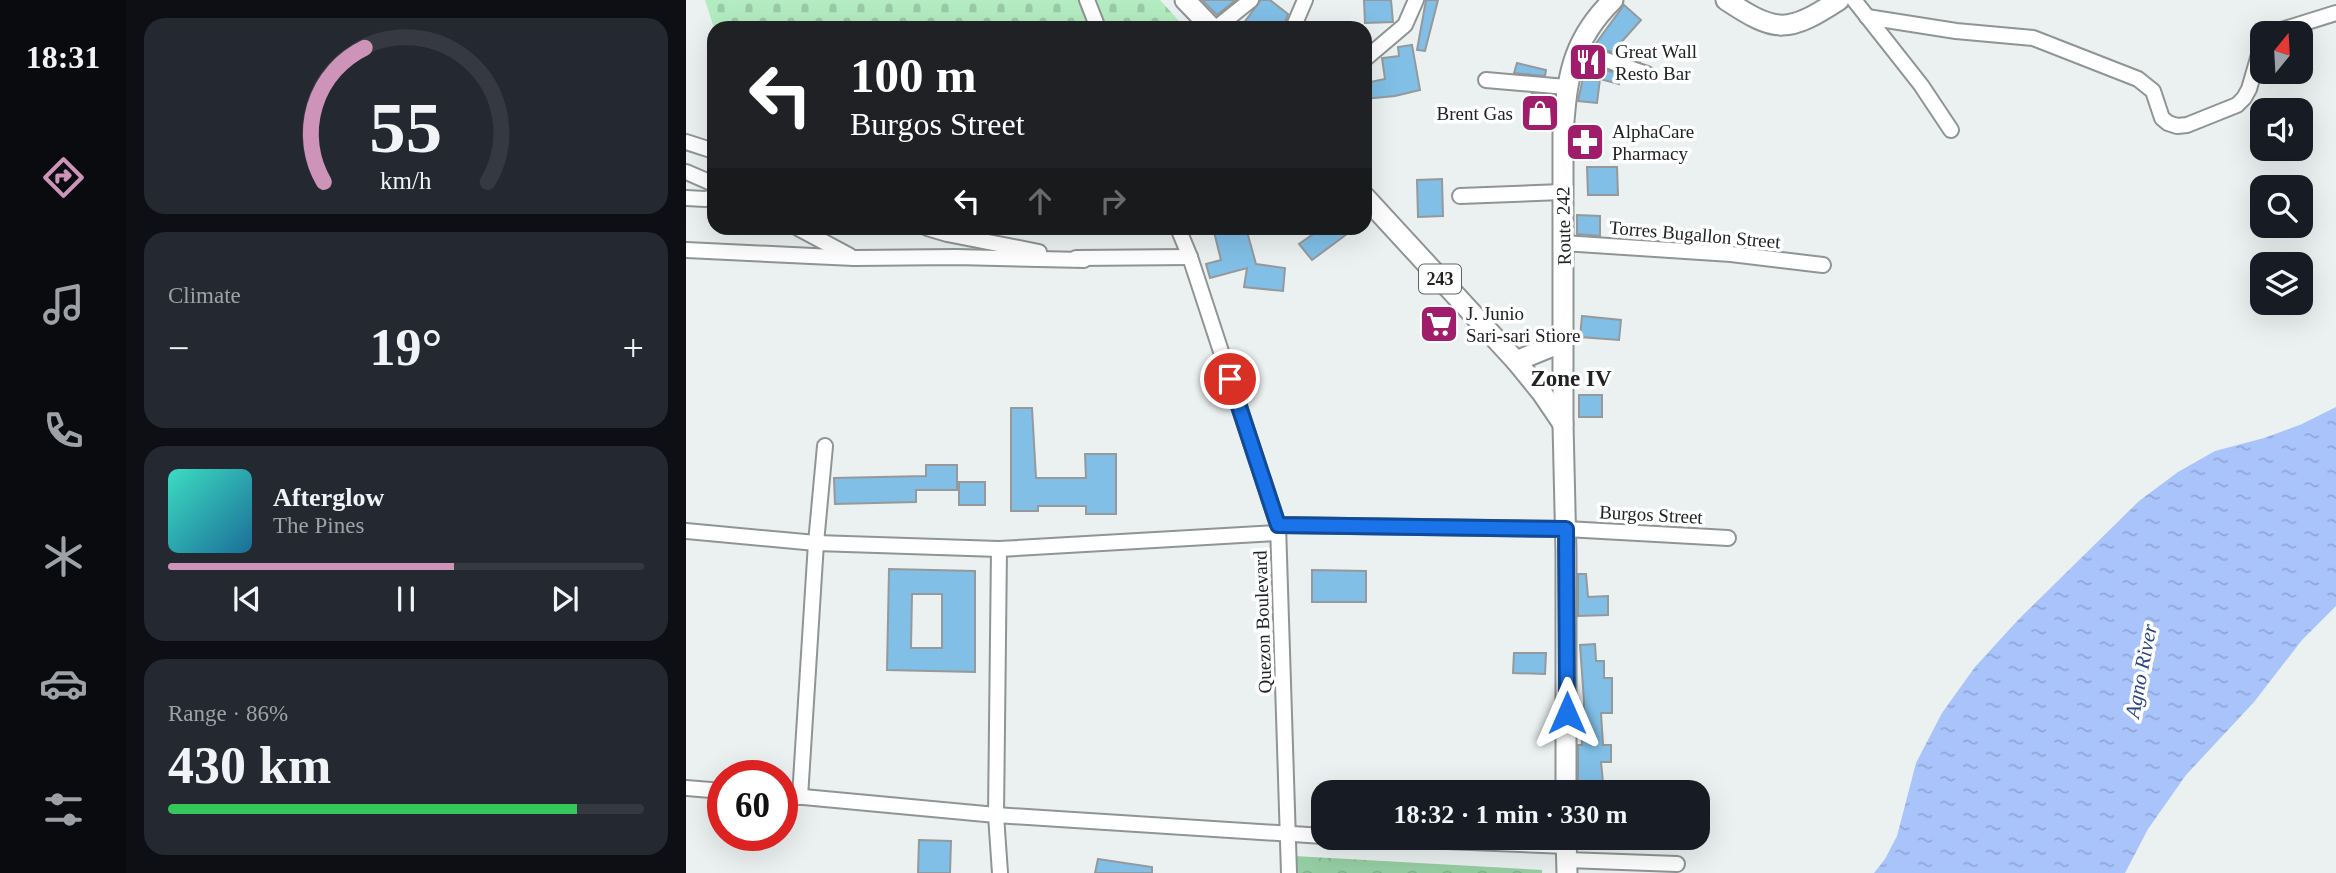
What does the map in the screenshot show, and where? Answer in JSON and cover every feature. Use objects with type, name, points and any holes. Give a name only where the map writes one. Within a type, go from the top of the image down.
[{"type":"main road","points":[[1185,0],[1207,21]]},
{"type":"main road","points":[[1726,0],[1761,22],[1789,27],[1815,16],[1839,0]]},
{"type":"main road","name":"Route 242","points":[[1566,780],[1562,192],[1566,87],[1577,50],[1588,27],[1612,1]]},
{"type":"main road","name":"243","points":[[1372,205],[1516,361],[1563,424]]},
{"type":"main road","points":[[1516,361],[1563,342]]},
{"type":"street","points":[[1087,0],[1095,21]]},
{"type":"street","points":[[1223,21],[1251,0]]},
{"type":"street","points":[[1296,21],[1305,0]]},
{"type":"street","points":[[1372,53],[1405,24],[1416,0]]},
{"type":"street","points":[[1854,0],[1921,85],[1951,130]]},
{"type":"street","points":[[2309,21],[2336,12]]},
{"type":"street","points":[[1867,17],[1956,31],[2034,38],[2138,79],[2153,91],[2162,118],[2177,126],[2187,125],[2237,105],[2244,99],[2250,84]]},
{"type":"street","points":[[1577,50],[1647,74]]},
{"type":"street","points":[[1486,80],[1566,87]]},
{"type":"street","points":[[686,142],[707,148]]},
{"type":"street","points":[[686,172],[707,181]]},
{"type":"street","points":[[1460,196],[1562,192]]},
{"type":"street","points":[[686,198],[707,199]]},
{"type":"street","points":[[811,235],[854,258]]},
{"type":"street","points":[[952,235],[1084,260]]},
{"type":"street","name":"Quezon Boulevard","points":[[1181,235],[1278,529],[1289,873]]},
{"type":"street","name":"Torres Bugallon Street","points":[[1563,243],[1731,254],[1823,265]]},
{"type":"street","points":[[686,250],[854,258],[1084,260],[1190,257]]},
{"type":"street","points":[[825,446],[800,797],[996,815],[1311,836]]},
{"type":"street","name":"Burgos Street","points":[[686,531],[816,543],[999,548],[1278,529],[1566,529],[1728,538]]},
{"type":"street","points":[[999,548],[996,815],[1000,873]]},
{"type":"street","points":[[686,788],[707,790]]},
{"type":"street","points":[[1518,850],[1677,864]]},
{"type":"green space","points":[[705,0],[1082,0],[1090,21],[712,21]]},
{"type":"green space","points":[[1093,0],[1160,0],[1179,21],[1102,21]]},
{"type":"green space","points":[[1294,856],[1542,870],[1542,873],[1295,873]]},
{"type":"water","name":"Agno River","points":[[2336,407],[2336,606],[2302,640],[2254,702],[2186,775],[2148,829],[2125,873],[1874,873],[1897,836],[1916,763],[1942,713],[1975,667],[2018,620],[2139,501],[2178,472],[2215,451],[2264,438],[2302,424]]},
{"type":"building","points":[[1202,0],[1236,0],[1217,15]]},
{"type":"building","points":[[1261,0],[1270,0],[1288,14],[1286,21],[1245,21]]},
{"type":"building","points":[[1364,0],[1391,0],[1393,22],[1365,21]]},
{"type":"building","points":[[1426,0],[1438,0],[1425,51],[1417,50]]},
{"type":"building","points":[[1624,5],[1641,20],[1616,48],[1641,59],[1640,62],[1594,46]]},
{"type":"building","points":[[1412,45],[1420,90],[1372,98],[1372,82],[1385,79],[1382,58],[1399,56],[1398,47]]},
{"type":"building","points":[[1517,63],[1546,70],[1545,76],[1514,73]]},
{"type":"building","points":[[1586,63],[1621,75],[1619,84],[1600,79],[1597,103],[1578,101]]},
{"type":"building","points":[[1532,94],[1548,95],[1546,117],[1523,115],[1524,104],[1531,104]]},
{"type":"building","points":[[1580,131],[1596,131],[1596,148],[1580,148]]},
{"type":"building","points":[[1587,167],[1617,167],[1618,195],[1588,195]]},
{"type":"building","points":[[1442,179],[1443,216],[1418,217],[1417,180]]},
{"type":"building","points":[[1577,215],[1600,216],[1600,236],[1577,234]]},
{"type":"building","points":[[1215,235],[1248,235],[1256,264],[1285,268],[1283,291],[1244,287],[1247,268],[1210,278],[1206,264],[1221,260]]},
{"type":"building","points":[[1312,235],[1346,235],[1312,260],[1299,244]]},
{"type":"building","points":[[1582,316],[1621,320],[1619,340],[1580,337]]},
{"type":"building","points":[[1427,317],[1445,319],[1443,333],[1425,331]]},
{"type":"building","points":[[1579,395],[1602,395],[1602,417],[1579,417]]},
{"type":"building","points":[[1011,408],[1032,408],[1036,478],[1086,478],[1085,454],[1116,454],[1116,514],[1086,514],[1086,506],[1038,506],[1038,511],[1011,511]]},
{"type":"building","points":[[926,465],[957,465],[957,490],[916,490],[916,502],[835,504],[834,478],[926,476]]},
{"type":"building","points":[[959,482],[985,482],[985,505],[959,505]]},
{"type":"building","points":[[889,569],[975,571],[975,672],[887,670]],"holes":[[[912,594],[942,594],[942,648],[911,648]]]},
{"type":"building","points":[[1312,570],[1366,571],[1366,602],[1312,602]]},
{"type":"building","points":[[1578,574],[1586,574],[1588,597],[1608,596],[1608,615],[1578,616]]},
{"type":"building","points":[[1595,644],[1596,661],[1604,661],[1604,678],[1612,678],[1612,713],[1601,713],[1603,745],[1611,745],[1611,762],[1601,762],[1603,780],[1578,780],[1578,745],[1582,745],[1581,716],[1584,715],[1580,645]]},
{"type":"building","points":[[1514,653],[1546,653],[1545,674],[1513,673]]},
{"type":"building","points":[[919,840],[951,841],[950,873],[918,873]]},
{"type":"building","points":[[1098,859],[1152,867],[1152,873],[1095,873]]},
{"type":"place","name":"Great Wall Resto Bar","points":[[1588,62]]},
{"type":"place","name":"Brent Gas","points":[[1540,113]]},
{"type":"place","name":"AlphaCare Pharmacy","points":[[1585,142]]},
{"type":"place","name":"J. Junio Sari-sari Stiore","points":[[1439,324]]},
{"type":"district","name":"Zone IV","points":[[1571,378]]},
{"type":"route","points":[[1230,379],[1278,525],[1566,529],[1567,713]]}]
